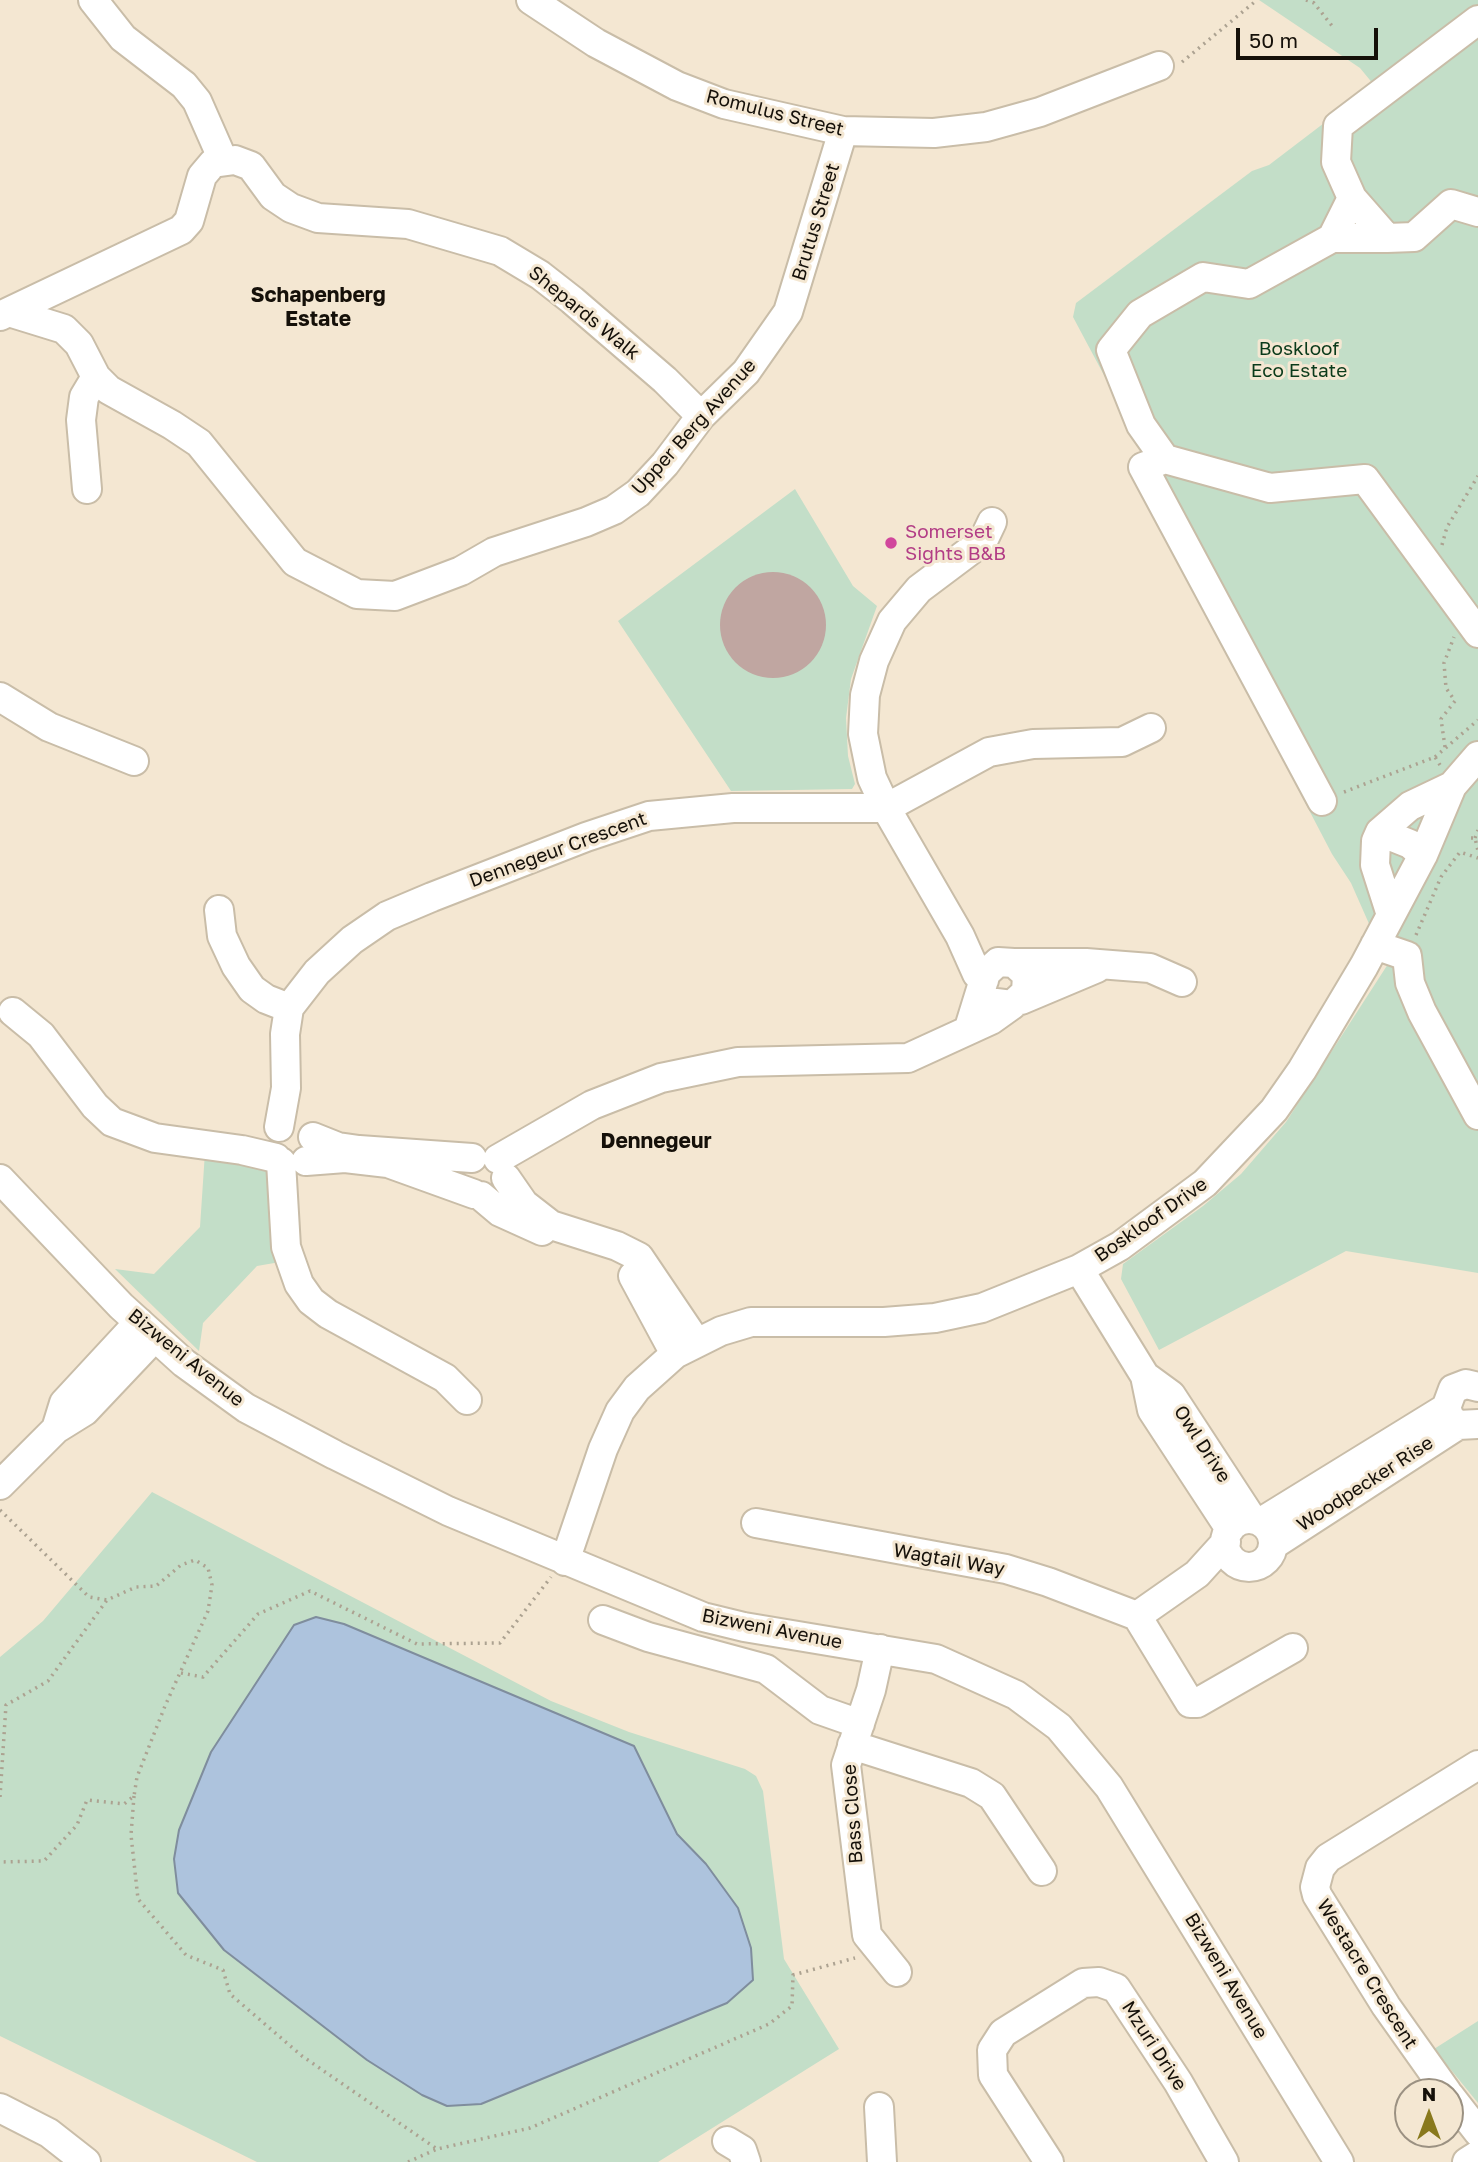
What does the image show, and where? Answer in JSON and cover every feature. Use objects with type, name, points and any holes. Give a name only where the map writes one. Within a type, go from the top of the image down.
[{"type":"street","points":[[3,306],[181,230],[189,221],[202,176],[213,163],[223,160],[198,101],[184,85],[123,38],[93,0]]},
{"type":"street","name":"Romulus Street","points":[[531,0],[596,43],[677,86],[724,104],[843,131],[934,133],[986,127],[1040,112],[1159,66]]},
{"type":"street","points":[[1387,238],[1352,198],[1336,162],[1338,127],[1478,20]]},
{"type":"street","name":"Brutus Street","points":[[788,312],[843,131]]},
{"type":"street","name":"Shepards Walk","points":[[223,160],[235,160],[251,166],[273,196],[291,208],[318,218],[408,225],[500,251],[540,275],[572,300],[665,380],[701,416]]},
{"type":"street","points":[[1332,238],[1352,198]]},
{"type":"street","points":[[1166,459],[1141,425],[1111,350],[1140,314],[1203,277],[1249,284],[1332,238],[1414,237],[1451,204],[1478,212]]},
{"type":"street","name":"Upper Berg Avenue","points":[[3,306],[64,329],[79,344],[96,377],[109,390],[173,425],[199,443],[295,562],[357,594],[381,598],[416,590],[461,571],[494,552],[614,510],[638,493],[665,464],[701,416],[746,372],[788,312]]},
{"type":"street","points":[[86,489],[80,421],[84,397],[96,377]]},
{"type":"street","points":[[1322,801],[1143,467],[1166,459],[1270,488],[1366,479],[1478,633]]},
{"type":"street","points":[[992,522],[983,541],[919,589],[892,621],[874,661],[865,695],[863,734],[872,778],[960,936],[977,974],[995,1002],[1016,1002]]},
{"type":"street","points":[[0,697],[49,727],[134,761]]},
{"type":"street","points":[[887,808],[989,752],[1033,744],[1122,742],[1151,728]]},
{"type":"street","points":[[1391,915],[1375,865],[1376,841],[1380,832],[1410,806],[1452,786],[1478,756]]},
{"type":"street","name":"Boskloof Drive","points":[[565,1561],[603,1449],[620,1411],[638,1388],[686,1348],[720,1331],[751,1322],[884,1322],[935,1318],[982,1308],[1080,1269],[1120,1246],[1205,1184],[1243,1144],[1302,1070],[1375,945],[1423,855],[1452,786]]},
{"type":"street","name":"Dennegeur Crescent","points":[[289,1009],[317,972],[352,940],[387,916],[625,823],[649,816],[733,808],[887,808]]},
{"type":"street","points":[[1380,832],[1409,844],[1423,855]]},
{"type":"street","points":[[219,910],[222,936],[236,967],[253,989],[266,999],[289,1009],[285,1034],[290,1151],[286,1247],[299,1284],[311,1301],[328,1314],[446,1378],[467,1401]]},
{"type":"street","points":[[960,936],[969,938],[1027,975],[1028,984],[1016,1002]]},
{"type":"street","points":[[1375,945],[1407,956],[1409,983],[1478,1115]]},
{"type":"street","points":[[969,1028],[991,967],[1010,962],[1157,969],[1182,982]]},
{"type":"street","points":[[633,1263],[552,1235],[500,1212],[478,1195],[463,1177],[492,1165],[592,1105],[661,1078],[738,1062],[908,1058],[991,1020],[1016,1002],[1103,965]]},
{"type":"street","points":[[13,1012],[41,1035],[95,1106],[111,1122],[155,1138],[242,1150],[348,1148],[492,1165],[524,1204],[551,1225],[617,1246],[633,1263],[659,1301],[686,1348]]},
{"type":"street","points":[[290,1151],[388,1163],[478,1195],[495,1194],[492,1165]]},
{"type":"street","name":"Bizweni Avenue","points":[[0,1179],[40,1224],[147,1330],[210,1383],[246,1408],[448,1511],[703,1617],[744,1627],[936,1659],[1016,1695],[1059,1727],[1110,1787],[1339,2162]]},
{"type":"street","name":"Owl Drive","points":[[1080,1269],[1145,1376],[1171,1395],[1247,1537]]},
{"type":"street","points":[[0,1485],[56,1429],[64,1403],[147,1330]]},
{"type":"street","name":"Woodpecker Rise","points":[[1136,1616],[1247,1537],[1461,1419],[1453,1389],[1466,1384],[1478,1387]]},
{"type":"street","name":"Wagtail Way","points":[[756,1523],[1006,1569],[1136,1616]]},
{"type":"street","points":[[1136,1616],[1187,1701],[1197,1703],[1293,1648]]},
{"type":"street","points":[[603,1620],[648,1637],[766,1669],[856,1734],[971,1783],[992,1796],[1042,1871]]},
{"type":"street","name":"Bass Close","points":[[880,1649],[846,1765],[863,1918],[867,1935],[888,1962]]},
{"type":"street","name":"Westacre Crescent","points":[[1437,2078],[1385,2006],[1317,1895],[1315,1887],[1320,1868],[1328,1858],[1478,1765]]},
{"type":"street","name":"Mzuri Drive","points":[[1049,2162],[993,2075],[992,2050],[1003,2033],[1083,1983],[1099,1982],[1116,1987],[1178,2082],[1224,2162]]},
{"type":"street","points":[[879,2106],[882,2162]]},
{"type":"street","points":[[0,2108],[48,2133],[86,2162]]},
{"type":"street","points":[[1464,2114],[1478,2132]]},
{"type":"street","points":[[727,2141],[742,2150],[746,2162]]},
{"type":"street","points":[[1468,2162],[1478,2155]]},
{"type":"path","points":[[1159,66],[1181,62],[1257,0]]},
{"type":"path","points":[[1306,0],[1314,3],[1333,27]]},
{"type":"path","points":[[1322,801],[1435,757],[1478,720]]},
{"type":"path","points":[[1435,757],[1452,786]]},
{"type":"path","points":[[1478,830],[1473,838],[1478,851]]},
{"type":"path","points":[[1407,956],[1441,877],[1460,852],[1478,858]]},
{"type":"path","points":[[0,1510],[89,1597],[107,1600]]},
{"type":"path","points":[[0,1797],[6,1705],[48,1681],[107,1600],[136,1587],[156,1586],[181,1564],[195,1560],[208,1568],[212,1585],[208,1611],[137,1777],[131,1835],[138,1899],[186,1955],[223,1970],[230,1994],[302,2056],[437,2149]]},
{"type":"path","points":[[181,1672],[204,1677],[258,1614],[310,1591],[417,1644],[500,1643],[565,1561]]},
{"type":"path","points":[[0,1862],[44,1861],[77,1825],[87,1800],[124,1804],[134,1796]]},
{"type":"path","points":[[408,2162],[437,2149],[530,2128],[769,2024],[792,2006],[793,1975],[888,1962]]},
{"type":"green space","name":"Boskloof Eco Estate","points":[[1259,0],[1478,0],[1478,1273],[1346,1251],[1159,1350],[1121,1279],[1123,1264],[1203,1206],[1241,1174],[1286,1122],[1388,964],[1400,970],[1370,926],[1351,883],[1332,854],[1128,464],[1146,454],[1073,317],[1076,303],[1252,171],[1269,165],[1374,85],[1360,68]]},
{"type":"green space","points":[[795,489],[853,586],[877,606],[851,679],[846,718],[848,756],[855,784],[852,789],[731,791],[618,621]]},
{"type":"green space","points":[[205,1152],[271,1169],[280,1262],[257,1266],[203,1323],[199,1351],[115,1269],[154,1274],[200,1227]]},
{"type":"green space","points":[[152,1492],[551,1701],[629,1732],[745,1769],[756,1776],[763,1791],[784,1959],[839,2049],[658,2162],[257,2162],[0,2036],[0,1657],[43,1621]]},
{"type":"green space","points":[[1478,2021],[1478,2103],[1464,2086],[1464,2078],[1458,2078],[1434,2049]]},
{"type":"water","points":[[316,1617],[344,1624],[634,1746],[677,1834],[706,1864],[738,1908],[751,1948],[753,1980],[727,2003],[481,2104],[447,2106],[422,2095],[367,2060],[224,1950],[178,1893],[174,1859],[179,1830],[211,1752],[294,1625]]},
{"type":"building","points":[[773,572],[793,576],[810,588],[822,605],[826,625],[822,645],[810,662],[793,674],[773,678],[753,674],[736,662],[724,645],[720,625],[724,605],[736,588],[753,576]]},
{"type":"place","name":"Somerset Sights B&B","points":[[891,543]]},
{"type":"district","name":"Schapenberg Estate","points":[[318,307]]},
{"type":"district","name":"Dennegeur","points":[[656,1141]]}]
